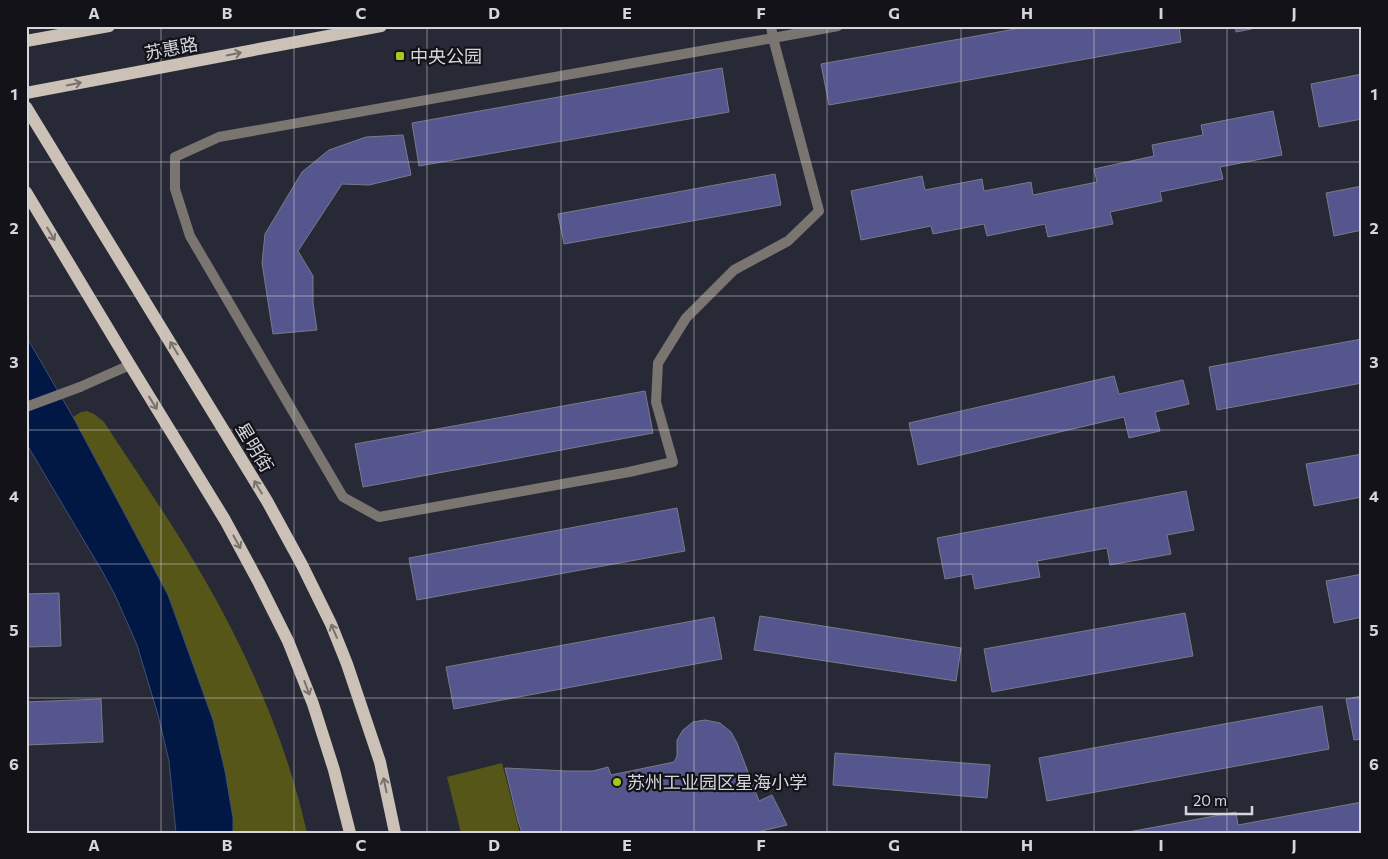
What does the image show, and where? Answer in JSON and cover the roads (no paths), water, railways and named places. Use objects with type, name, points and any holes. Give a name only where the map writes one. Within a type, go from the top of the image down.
[{"type":"main road","points":[[26,42],[109,26]]},
{"type":"main road","name":"苏惠路","points":[[26,93],[381,26]]},
{"type":"main road","name":"星明街","points":[[26,107],[267,502],[302,565],[331,624],[359,697],[380,762],[395,833]]},
{"type":"main road","points":[[26,192],[225,520],[259,583],[288,641],[313,704],[334,770],[350,833]]},
{"type":"street","points":[[770,26],[773,38],[819,211],[788,241],[734,270],[686,318],[658,363],[656,402],[673,462],[629,472],[379,517],[343,497],[190,236],[175,189],[175,157],[219,136],[773,38],[838,26]]},
{"type":"street","points":[[26,407],[80,387],[130,365]]},
{"type":"water","points":[[26,336],[73,417],[168,595],[213,720],[225,771],[233,818],[233,833],[176,833],[169,761],[158,715],[137,645],[102,571],[26,443]]},
{"type":"place","name":"中央公园","points":[[400,56]]},
{"type":"place","name":"苏州工业园区星海小学","points":[[617,782]]}]
